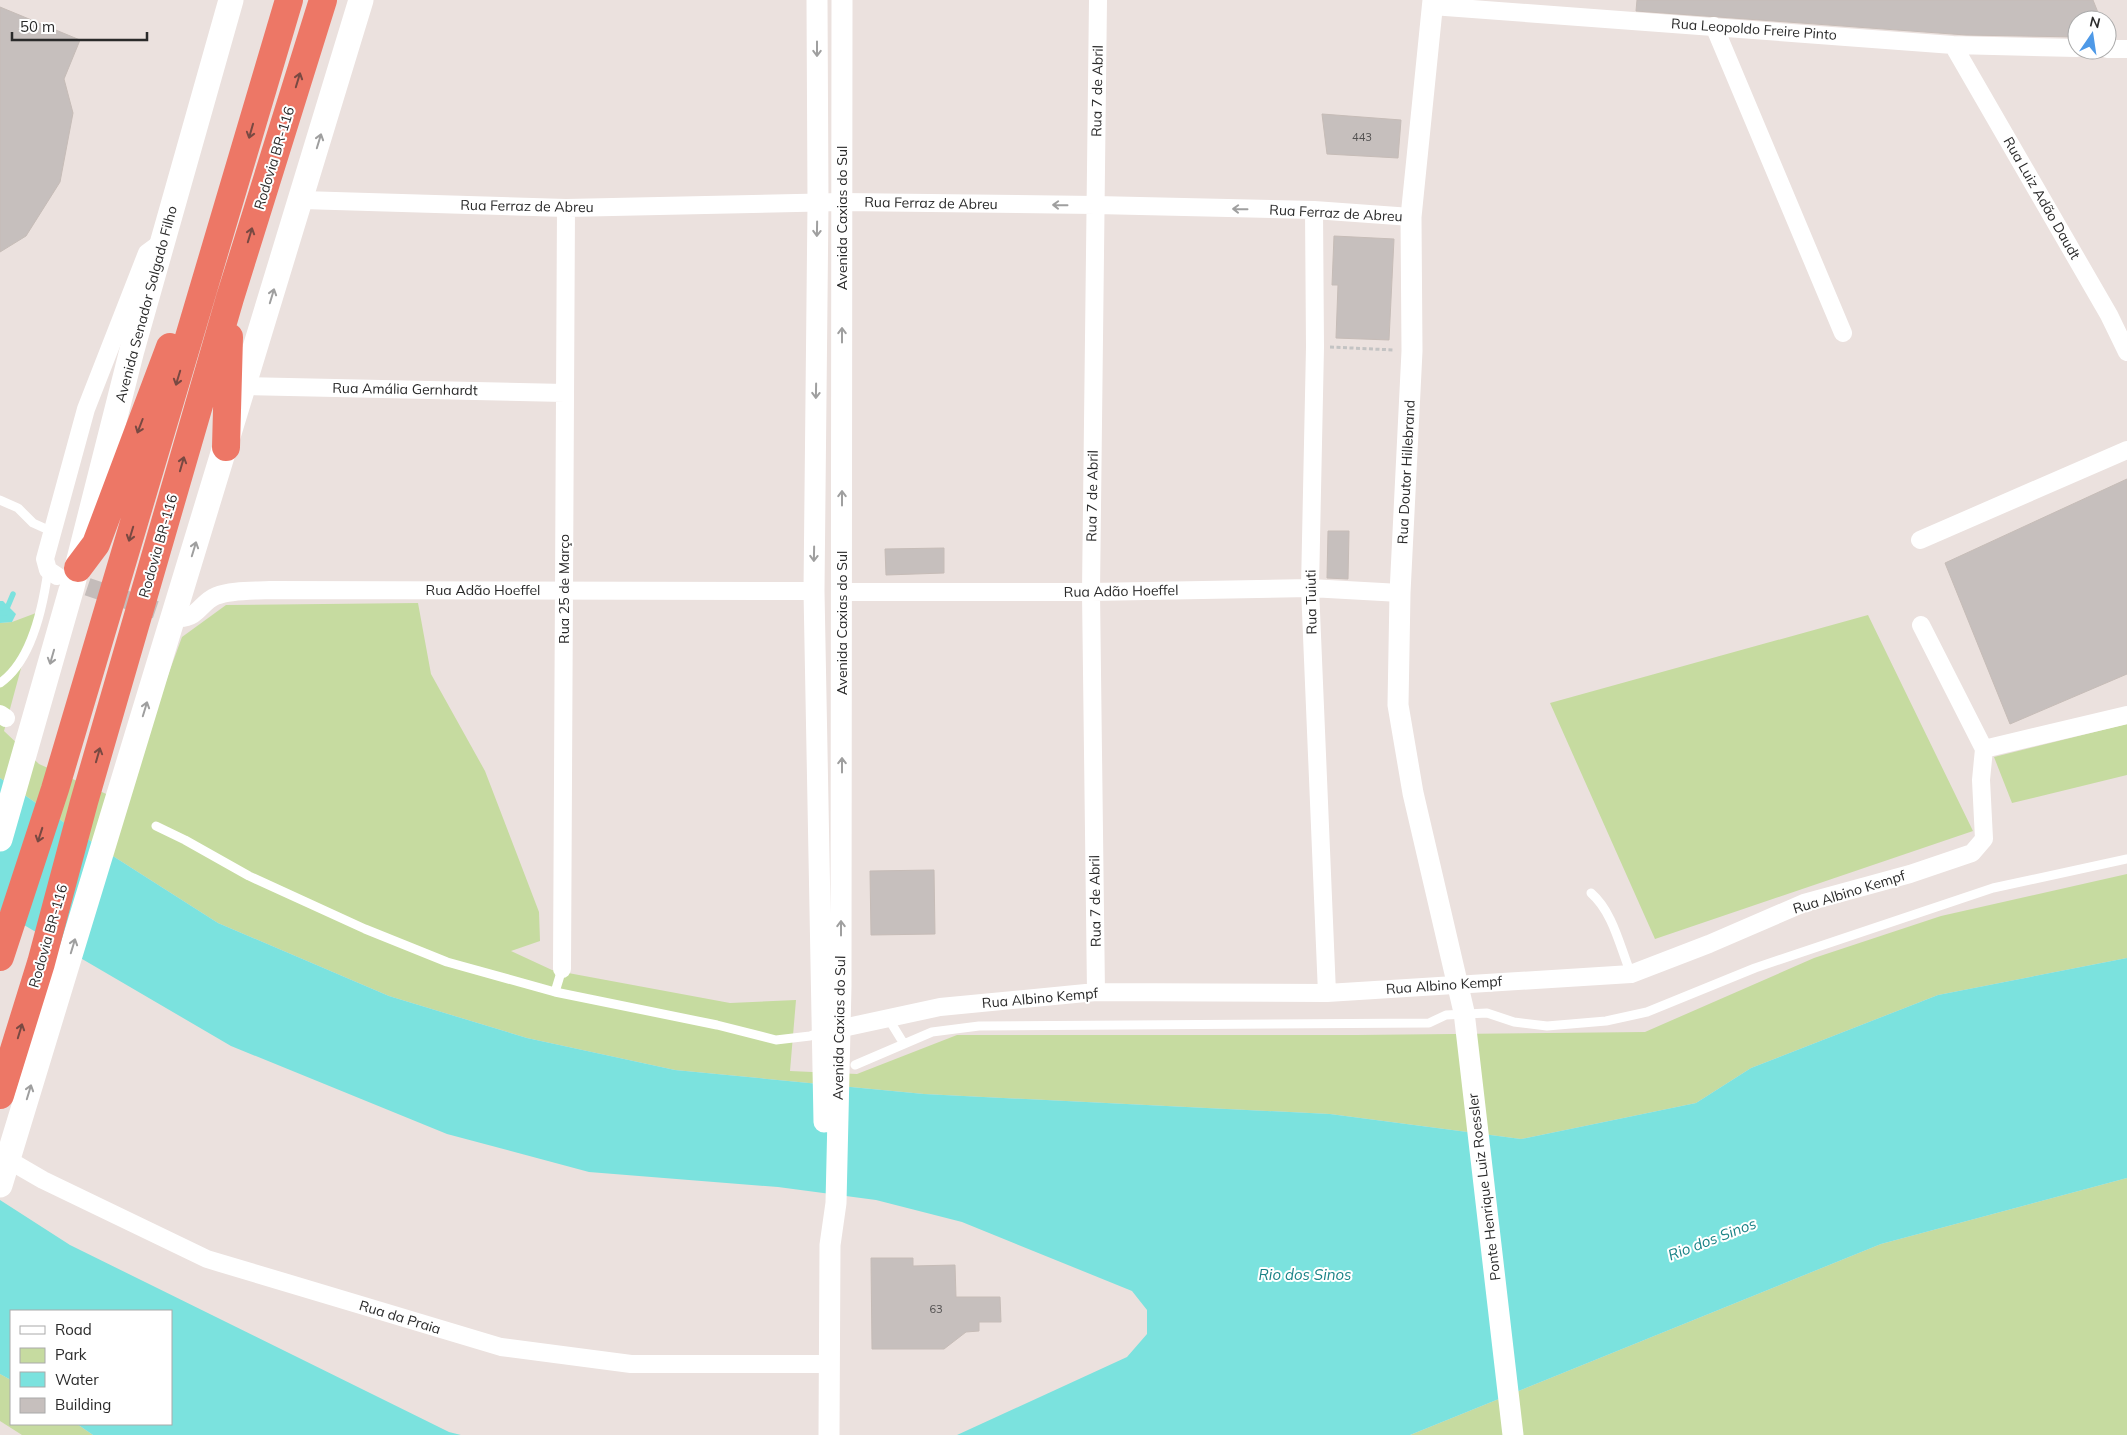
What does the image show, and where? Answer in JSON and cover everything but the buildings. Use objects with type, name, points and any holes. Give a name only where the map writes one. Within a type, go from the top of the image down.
[{"type":"highway","name":"Rodovia BR-116","points":[[1,953],[55,789],[289,0]]},
{"type":"highway","name":"Rodovia BR-116","points":[[0,1094],[41,963],[84,802],[230,298],[323,0]]},
{"type":"highway","points":[[61,571],[96,544],[182,314],[204,288]]},
{"type":"highway","points":[[226,446],[230,298]]},
{"type":"main road","name":"Avenida Senador Salgado Filho","points":[[0,839],[66,610],[61,571],[132,350],[231,0]]},
{"type":"main road","points":[[0,1185],[7,1147],[59,993],[302,200],[361,0]]},
{"type":"street","name":"Avenida Caxias do Sul","points":[[817,0],[818,202],[814,591],[830,1030],[838,1073],[831,1203],[828,1364],[829,1435]]},
{"type":"street","name":"Avenida Caxias do Sul","points":[[830,1030],[841,977],[842,0]]},
{"type":"street","name":"Rua 7 de Abril","points":[[1096,992],[1091,592],[1098,0]]},
{"type":"street","name":"Rua Leopoldo Freire Pinto","points":[[1432,3],[1953,45],[2067,48]]},
{"type":"street","name":"Rua Doutor Hillebrand","points":[[1432,3],[1411,217],[1412,351],[1400,593],[1398,705],[1413,793],[1448,940]]},
{"type":"street","points":[[1714,26],[1843,333]]},
{"type":"street","name":"Rua Luiz Adão Daudt","points":[[1953,45],[2109,315],[2127,352]]},
{"type":"street","name":"Rua Ferraz de Abreu","points":[[302,200],[566,208],[818,202],[1096,205],[1314,210],[1411,217]]},
{"type":"street","name":"Rua 25 de Março","points":[[562,969],[566,208]]},
{"type":"street","name":"Rua Tuiuti","points":[[1314,210],[1315,347],[1310,588],[1327,993]]},
{"type":"street","points":[[61,571],[45,559],[86,409],[147,253],[162,241]]},
{"type":"street","name":"Rua Amália Gernhardt","points":[[245,386],[565,393]]},
{"type":"street","points":[[1920,540],[2127,450]]},
{"type":"street","name":"Rua Adão Hoeffel","points":[[842,592],[1091,592],[1310,588],[1400,593]]},
{"type":"street","name":"Rua Adão Hoeffel","points":[[180,618],[188,618],[195,614],[213,597],[224,594],[270,590],[564,589],[814,591]]},
{"type":"street","points":[[1921,625],[1984,749],[2127,715]]},
{"type":"street","name":"Rua Albino Kempf","points":[[830,1030],[940,1007],[1096,992],[1327,993],[1631,974],[1709,944],[1804,903],[1910,874],[1972,853],[1984,839],[1981,780],[1984,749]]},
{"type":"street","name":"Ponte Henrique Luiz Roessler","points":[[1448,940],[1464,1012],[1513,1435]]},
{"type":"street","name":"Rua da Praia","points":[[7,1147],[43,1180],[207,1259],[501,1347],[631,1364],[828,1364]]},
{"type":"lane","points":[[0,500],[18,508],[33,523],[53,532]]},
{"type":"lane","points":[[0,682],[18,667],[32,637],[44,602],[61,571]]},
{"type":"lane","points":[[156,826],[186,840],[249,876],[365,930],[447,962],[555,992],[717,1025],[776,1040],[810,1036],[830,1030]]},
{"type":"lane","points":[[838,1073],[932,1032],[979,1026],[1429,1024],[1446,1015],[1488,1013],[1514,1022],[1547,1026],[1606,1021],[1647,1012],[1754,968],[1993,888],[2127,859]]},
{"type":"lane","points":[[1591,893],[1599,900],[1606,911],[1631,974]]},
{"type":"lane","points":[[555,992],[562,969]]},
{"type":"lane","points":[[888,1018],[904,1044]]},
{"type":"path","points":[[1315,347],[1412,351]]},
{"type":"green space","points":[[418,603],[431,674],[485,771],[539,912],[540,941],[511,951],[552,970],[730,1003],[796,1000],[790,1071],[857,1074],[957,1035],[1356,1035],[1645,1032],[1814,958],[1941,916],[2127,874],[2127,958],[1938,995],[1751,1068],[1696,1103],[1521,1139],[1330,1114],[924,1094],[675,1070],[527,1038],[389,996],[218,923],[105,851],[0,778],[0,623],[12,622],[36,613],[4,731],[39,764],[122,801],[182,637],[226,605]]},
{"type":"green space","points":[[1868,615],[1973,831],[1655,939],[1550,703]]},
{"type":"green space","points":[[2127,724],[2127,775],[2012,803],[1994,757]]},
{"type":"green space","points":[[2127,1178],[2127,1435],[1410,1435],[1881,1244]]},
{"type":"green space","points":[[0,1374],[10,1379],[10,1425],[78,1425],[93,1435],[22,1435],[0,1421]]},
{"type":"water","points":[[0,601],[3,601],[16,614],[12,622],[0,623]]},
{"type":"water","name":"Rio dos Sinos","points":[[0,778],[105,851],[218,923],[389,996],[527,1038],[675,1070],[924,1094],[1330,1114],[1521,1139],[1696,1103],[1751,1068],[1938,995],[2127,958],[2127,1178],[1881,1244],[1410,1435],[957,1435],[1127,1357],[1147,1334],[1147,1310],[1132,1291],[962,1222],[876,1200],[778,1187],[589,1172],[447,1134],[231,1046],[0,911]]},
{"type":"water","points":[[0,1200],[70,1245],[449,1432],[461,1435],[93,1435],[78,1425],[172,1425],[172,1310],[10,1310],[10,1379],[0,1374]]},
{"type":"waterway","points":[[0,613],[5,613],[13,594]]},
{"type":"tunnel","points":[[62,578],[180,618]]}]
